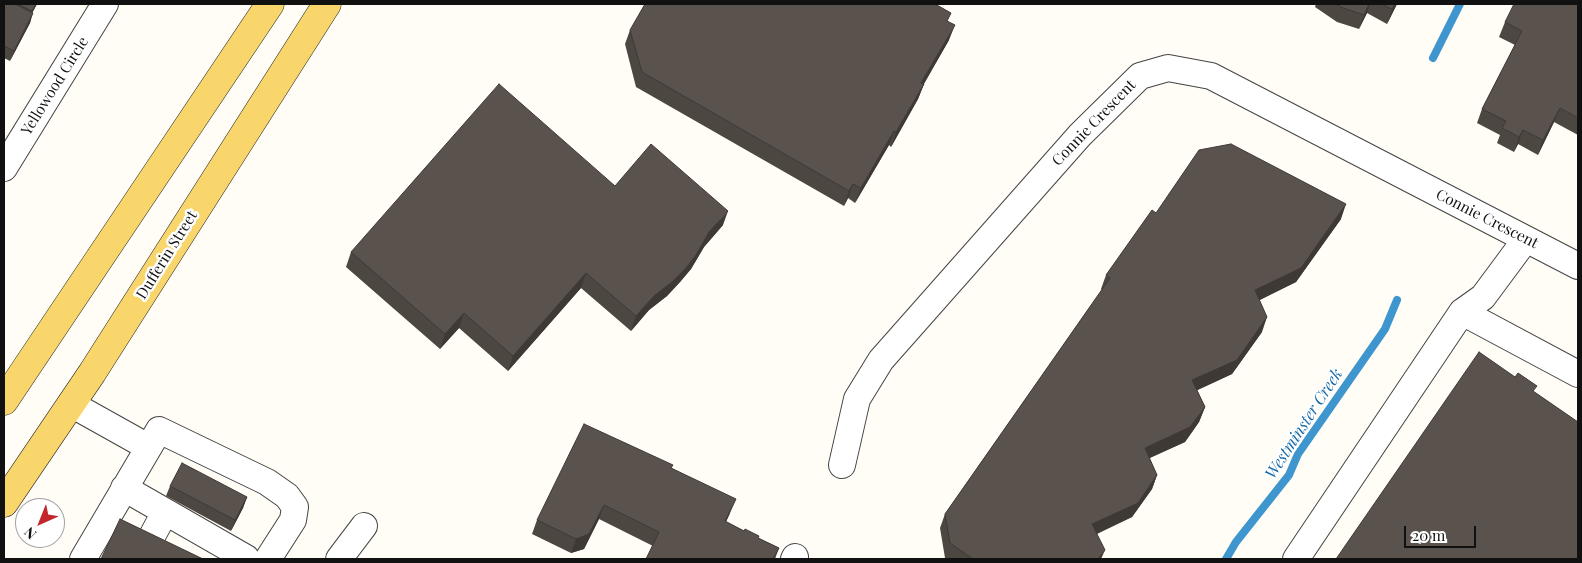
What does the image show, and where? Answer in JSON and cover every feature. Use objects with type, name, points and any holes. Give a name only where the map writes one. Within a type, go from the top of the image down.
[{"type":"main road","points":[[4,401],[270,4]]},
{"type":"main road","name":"Dufferin Street","points":[[4,503],[71,404],[327,4]]},
{"type":"street","name":"Yellowood Circle","points":[[4,168],[105,4]]},
{"type":"street","name":"Connie Crescent","points":[[842,465],[857,399],[880,360],[1080,135],[1140,76],[1168,68],[1211,76],[1578,266]]},
{"type":"street","points":[[1296,559],[1462,312],[1484,297],[1526,238]]},
{"type":"street","points":[[1462,312],[1578,374]]},
{"type":"street","points":[[71,404],[148,447]]},
{"type":"street","points":[[82,559],[159,430],[268,482],[288,496],[295,507],[293,520],[268,559]]},
{"type":"street","points":[[124,488],[165,512],[196,541],[245,559]]},
{"type":"street","points":[[150,540],[165,512]]},
{"type":"street","points":[[340,559],[364,526]]},
{"type":"building","points":[[4,4],[15,4],[33,13],[14,51],[4,46]]},
{"type":"building","points":[[17,4],[36,4],[32,11]]},
{"type":"building","points":[[645,4],[935,4],[951,13],[947,21],[955,25],[921,83],[924,84],[861,188],[853,184],[849,191],[642,72],[630,30]]},
{"type":"building","points":[[1336,4],[1369,4],[1364,15]]},
{"type":"building","points":[[1381,4],[1395,4],[1392,9]]},
{"type":"building","points":[[1514,4],[1578,4],[1578,118],[1560,108],[1543,140],[1523,130],[1519,137],[1502,128],[1506,121],[1482,109],[1522,31],[1505,22]]},
{"type":"building","points":[[499,84],[615,186],[651,144],[728,211],[709,232],[686,268],[654,296],[636,316],[586,273],[513,356],[464,313],[445,334],[351,252]]},
{"type":"building","points":[[1231,144],[1346,204],[1301,268],[1255,290],[1267,317],[1237,360],[1192,380],[1205,407],[1190,427],[1145,448],[1157,475],[1138,503],[1092,524],[1105,550],[1098,559],[973,559],[950,543],[945,514],[1110,278],[1106,275],[1152,210],[1156,213],[1199,150]]},
{"type":"building","points":[[1479,352],[1515,377],[1518,373],[1537,386],[1533,391],[1578,422],[1578,559],[1336,559]]},
{"type":"building","points":[[584,424],[673,465],[671,468],[736,499],[725,521],[759,536],[758,538],[779,548],[773,559],[646,559],[659,532],[604,505],[589,534],[576,539],[537,520]]},
{"type":"building","points":[[182,463],[247,497],[235,520],[170,486]]},
{"type":"building","points":[[120,519],[203,559],[101,559]]},
{"type":"waterway","name":"Westminster Creek","points":[[1433,58],[1460,4]]},
{"type":"waterway","name":"Westminster Creek","points":[[1226,559],[1236,542],[1289,475],[1298,454],[1385,329],[1397,300]]}]
